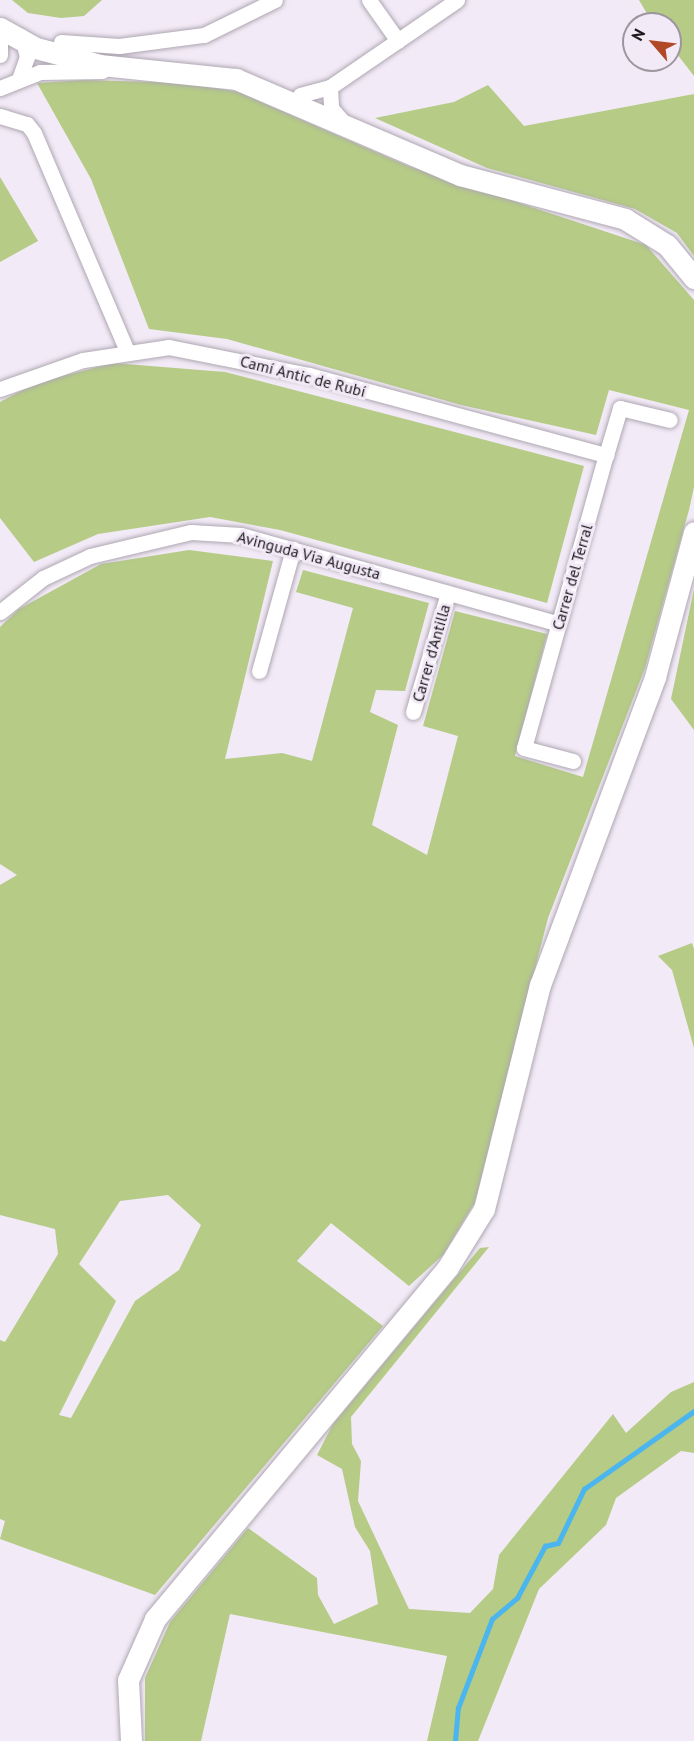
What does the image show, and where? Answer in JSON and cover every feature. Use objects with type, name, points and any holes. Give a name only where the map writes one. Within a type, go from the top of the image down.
[{"type":"main road","points":[[0,11],[61,42],[227,69],[331,108],[484,180]]},
{"type":"main road","points":[[0,28],[23,42],[126,69],[237,79],[362,136],[484,180],[635,223],[667,245],[694,278]]},
{"type":"main road","points":[[131,1741],[128,1680],[155,1619],[439,1278],[484,1209],[540,985],[655,677],[694,532]]},
{"type":"street","points":[[61,42],[119,46],[204,35],[275,0]]},
{"type":"street","points":[[369,0],[398,41]]},
{"type":"street","points":[[300,95],[330,87],[457,0]]},
{"type":"street","points":[[0,20],[19,32],[23,42],[27,57],[19,80]]},
{"type":"street","points":[[0,39],[0,55]]},
{"type":"street","points":[[0,88],[19,80],[53,71],[126,69]]},
{"type":"street","points":[[330,87],[331,108],[362,136]]},
{"type":"street","points":[[0,116],[27,124],[34,133],[126,349]]},
{"type":"street","name":"Camí Antic de Rubí","points":[[0,388],[126,349],[169,346],[210,352],[606,455]]},
{"type":"street","name":"Carrer del Terral","points":[[573,761],[524,748],[606,455],[620,408],[670,420]]},
{"type":"street","name":"Avinguda Via Augusta","points":[[0,612],[43,578],[135,543],[191,532],[241,535],[559,624]]},
{"type":"street","points":[[259,671],[293,549]]},
{"type":"street","name":"Carrer d'Antilla","points":[[413,712],[448,593]]},
{"type":"green space","points":[[12,0],[102,0],[84,16],[61,18],[28,13]]},
{"type":"green space","points":[[639,0],[694,0],[694,76],[682,60],[682,12],[646,12]]},
{"type":"green space","points":[[84,80],[188,83],[238,92],[408,166],[646,245],[694,300],[694,487],[689,510],[645,668],[548,918],[475,1202],[443,1255],[409,1286],[331,1223],[297,1261],[383,1326],[155,1595],[0,1539],[5,1521],[0,1519],[0,1340],[5,1342],[58,1254],[55,1229],[0,1215],[0,885],[17,875],[0,864],[0,627],[19,609],[101,564],[189,550],[273,561],[225,759],[282,753],[312,761],[353,608],[296,592],[303,570],[429,603],[405,691],[376,690],[370,712],[398,725],[372,825],[427,855],[458,736],[423,726],[455,611],[547,634],[515,756],[583,777],[689,410],[609,390],[596,435],[461,405],[227,339],[149,329],[91,179],[37,83]],"holes":[[[168,1195],[201,1225],[179,1270],[135,1301],[71,1418],[59,1415],[116,1301],[79,1264],[120,1201]]]},
{"type":"green space","points":[[488,85],[524,126],[694,94],[694,256],[677,233],[635,209],[487,168],[375,118],[454,102]]},
{"type":"green space","points":[[0,177],[38,241],[0,262]]},
{"type":"green space","points":[[113,363],[225,372],[584,466],[547,603],[280,530],[210,517],[98,534],[34,562],[0,518],[0,402],[36,383]]},
{"type":"green space","points":[[694,589],[694,730],[671,699]]},
{"type":"green space","points":[[692,943],[694,949],[694,1048],[672,970],[658,956]]},
{"type":"green space","points":[[489,1247],[351,1417],[352,1444],[361,1461],[358,1501],[409,1609],[470,1613],[493,1589],[499,1555],[613,1414],[626,1433],[671,1392],[694,1382],[694,1453],[681,1451],[616,1498],[606,1525],[539,1589],[478,1741],[427,1741],[447,1656],[230,1614],[201,1741],[145,1741],[145,1678],[170,1622],[248,1528],[317,1578],[318,1595],[334,1624],[378,1604],[370,1551],[355,1527],[342,1469],[317,1455],[333,1424],[480,1248]]},
{"type":"waterway","points":[[455,1741],[458,1708],[492,1619],[517,1598],[545,1546],[558,1543],[584,1489],[694,1411]]}]
